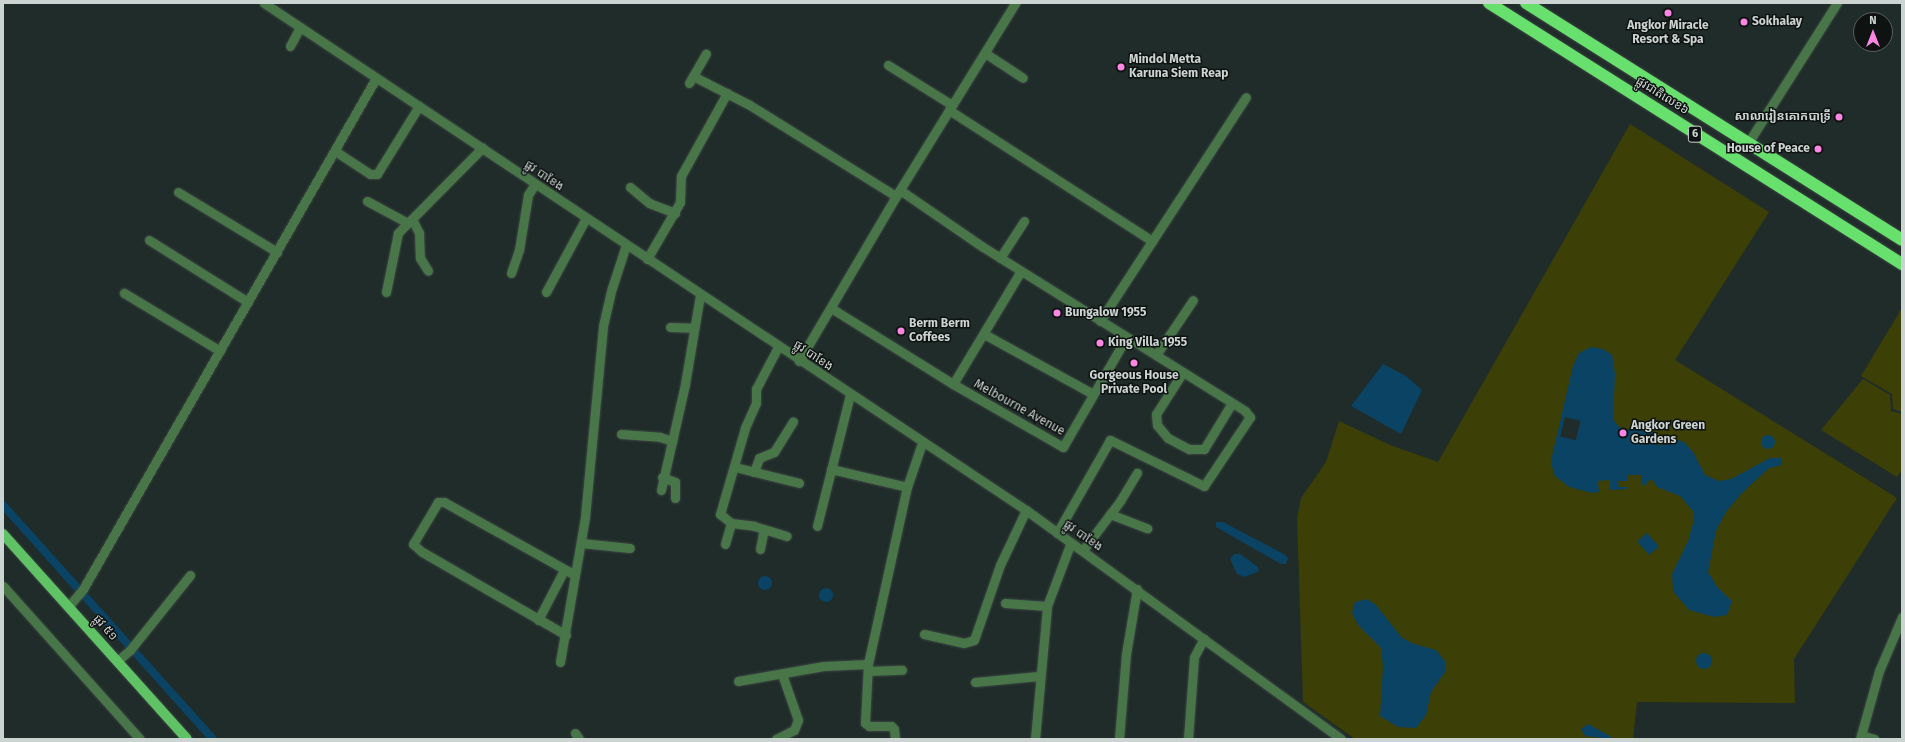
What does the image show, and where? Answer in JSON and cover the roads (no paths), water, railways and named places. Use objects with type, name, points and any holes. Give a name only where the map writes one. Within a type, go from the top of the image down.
[{"type":"highway","name":"ផ្លូវជាតិលេខ៦","points":[[1489,3],[1902,264]]},
{"type":"highway","name":"ផ្លូវជាតិលេខ៦","points":[[1526,3],[1902,240]]},
{"type":"main road","name":"ផ្លូវ ៥១","points":[[3,534],[71,603],[117,661],[187,739]]},
{"type":"street","name":"ផ្លូវ បាខែង","points":[[264,3],[922,443],[1026,510],[1137,589],[1341,739]]},
{"type":"street","points":[[800,361],[898,193],[1015,3]]},
{"type":"street","points":[[1748,143],[1837,3]]},
{"type":"street","points":[[290,46],[300,27]]},
{"type":"street","points":[[706,53],[691,80],[727,93],[898,193],[1126,338],[1245,411],[1249,419],[1204,486],[1111,439],[1057,533]]},
{"type":"street","points":[[985,53],[1023,78]]},
{"type":"street","points":[[888,65],[1152,241]]},
{"type":"street","points":[[71,603],[83,589],[335,152],[376,78]]},
{"type":"street","points":[[647,259],[680,202],[680,176],[727,93]]},
{"type":"street","points":[[1100,321],[1246,97]]},
{"type":"street","points":[[335,152],[370,174],[378,174],[419,106]]},
{"type":"street","points":[[386,292],[396,238],[409,221],[482,148]]},
{"type":"street","points":[[511,273],[519,250],[528,195],[535,184]]},
{"type":"street","points":[[630,187],[649,203],[675,213]]},
{"type":"street","points":[[178,192],[277,252]]},
{"type":"street","points":[[367,201],[409,221],[419,233],[420,258],[428,271]]},
{"type":"street","points":[[546,292],[586,218]]},
{"type":"street","points":[[1000,258],[1024,221]]},
{"type":"street","points":[[150,240],[248,302]]},
{"type":"street","points":[[560,662],[566,635],[581,543],[604,326],[612,288],[626,245]]},
{"type":"street","name":"Melbourne Avenue","points":[[953,384],[1021,271]]},
{"type":"street","points":[[124,293],[220,351]]},
{"type":"street","points":[[661,490],[662,477],[685,384],[693,328],[700,295]]},
{"type":"street","points":[[1156,355],[1193,300]]},
{"type":"street","name":"Melbourne Avenue","points":[[831,308],[953,384],[1063,446],[1126,338]]},
{"type":"street","points":[[670,327],[693,328]]},
{"type":"street","points":[[984,334],[1093,394]]},
{"type":"street","points":[[778,347],[758,384],[756,403],[720,514],[732,523],[764,529],[786,536]]},
{"type":"street","points":[[1183,372],[1156,414],[1157,425],[1168,438],[1189,449],[1204,449],[1232,403]]},
{"type":"street","points":[[817,526],[850,395]]},
{"type":"street","points":[[754,472],[759,458],[774,452],[793,421]]},
{"type":"street","points":[[621,434],[660,437],[672,441]]},
{"type":"street","points":[[895,739],[894,729],[891,726],[869,726],[865,723],[868,668],[906,487],[922,443]]},
{"type":"street","points":[[735,466],[798,483]]},
{"type":"street","points":[[831,468],[906,487]]},
{"type":"street","points":[[1083,550],[1110,514],[1137,473]]},
{"type":"street","points":[[662,477],[675,482],[675,498]]},
{"type":"street","points":[[566,635],[422,552],[413,544],[438,502],[444,502],[575,575]]},
{"type":"street","points":[[924,634],[964,643],[974,640],[1000,565],[1026,510]]},
{"type":"street","points":[[1110,514],[1147,528]]},
{"type":"street","points":[[725,544],[732,523]]},
{"type":"street","points":[[760,549],[764,529]]},
{"type":"street","points":[[1035,739],[1039,676],[1047,606],[1071,542]]},
{"type":"street","points":[[581,543],[630,548]]},
{"type":"street","points":[[538,620],[564,570]]},
{"type":"street","points":[[117,661],[128,652],[190,575]]},
{"type":"street","points":[[3,586],[140,739]]},
{"type":"street","points":[[1119,739],[1126,654],[1137,589]]},
{"type":"street","points":[[1005,603],[1047,606]]},
{"type":"street","points":[[1874,739],[1860,737],[1874,685],[1902,617]]},
{"type":"street","points":[[1188,739],[1194,657],[1204,638]]},
{"type":"street","points":[[738,681],[824,666],[902,670]]},
{"type":"street","points":[[776,739],[794,730],[798,720],[782,674]]},
{"type":"street","points":[[975,682],[1039,676]]},
{"type":"water","points":[[1591,347],[1603,349],[1612,355],[1615,374],[1613,419],[1618,426],[1626,429],[1654,431],[1650,441],[1660,446],[1665,436],[1684,442],[1693,452],[1705,475],[1719,481],[1731,479],[1770,458],[1782,458],[1782,465],[1769,468],[1742,493],[1726,512],[1716,531],[1708,572],[1718,588],[1732,601],[1727,615],[1714,617],[1689,610],[1673,591],[1672,574],[1688,541],[1694,520],[1693,511],[1680,496],[1657,487],[1652,479],[1646,483],[1647,485],[1642,485],[1641,475],[1627,475],[1627,481],[1618,481],[1619,487],[1627,487],[1627,489],[1610,490],[1609,480],[1598,481],[1599,492],[1592,493],[1569,487],[1555,476],[1551,464],[1552,456],[1573,366],[1579,353]]},
{"type":"water","points":[[1383,364],[1406,376],[1422,390],[1401,434],[1351,406]]},
{"type":"water","points":[[1765,435],[1771,435],[1775,439],[1775,445],[1771,449],[1765,449],[1761,445],[1761,439]]},
{"type":"water","points":[[1216,522],[1223,522],[1284,554],[1288,558],[1286,564],[1281,564],[1216,527]]},
{"type":"water","points":[[1647,533],[1659,547],[1649,555],[1637,542]]},
{"type":"water","points":[[1234,554],[1240,554],[1258,567],[1259,571],[1245,577],[1237,574],[1230,559]]},
{"type":"water","points":[[762,576],[768,576],[772,580],[772,586],[768,590],[762,590],[758,586],[758,580]]},
{"type":"water","points":[[826,588],[831,590],[833,595],[831,600],[826,602],[821,600],[819,595],[821,590]]},
{"type":"water","points":[[1367,599],[1376,605],[1402,638],[1414,644],[1436,650],[1445,661],[1445,672],[1431,692],[1426,715],[1416,728],[1398,727],[1380,716],[1383,667],[1381,648],[1358,625],[1352,613],[1355,602]]},
{"type":"water","points":[[1701,653],[1707,653],[1712,658],[1710,667],[1707,669],[1701,669],[1696,664],[1696,658]]},
{"type":"water","points":[[1588,724],[1610,736],[1612,739],[1585,736],[1581,729]]},
{"type":"waterway","points":[[3,505],[213,739]]},
{"type":"place","name":"Angkor Miracle Resort & Spa","points":[[1668,13]]},
{"type":"place","name":"Sokhalay","points":[[1744,22]]},
{"type":"place","name":"Mindol Metta Karuna Siem Reap","points":[[1121,67]]},
{"type":"place","name":"សាលារៀនគោកបាទ្រី","points":[[1839,117]]},
{"type":"place","name":"House of Peace","points":[[1818,149]]},
{"type":"place","name":"Bungalow 1955","points":[[1057,313]]},
{"type":"place","name":"Berm Berm Coffees","points":[[901,331]]},
{"type":"place","name":"King Villa 1955","points":[[1100,343]]},
{"type":"place","name":"Gorgeous House Private Pool","points":[[1134,363]]},
{"type":"place","name":"Angkor Green Gardens","points":[[1623,433]]}]
